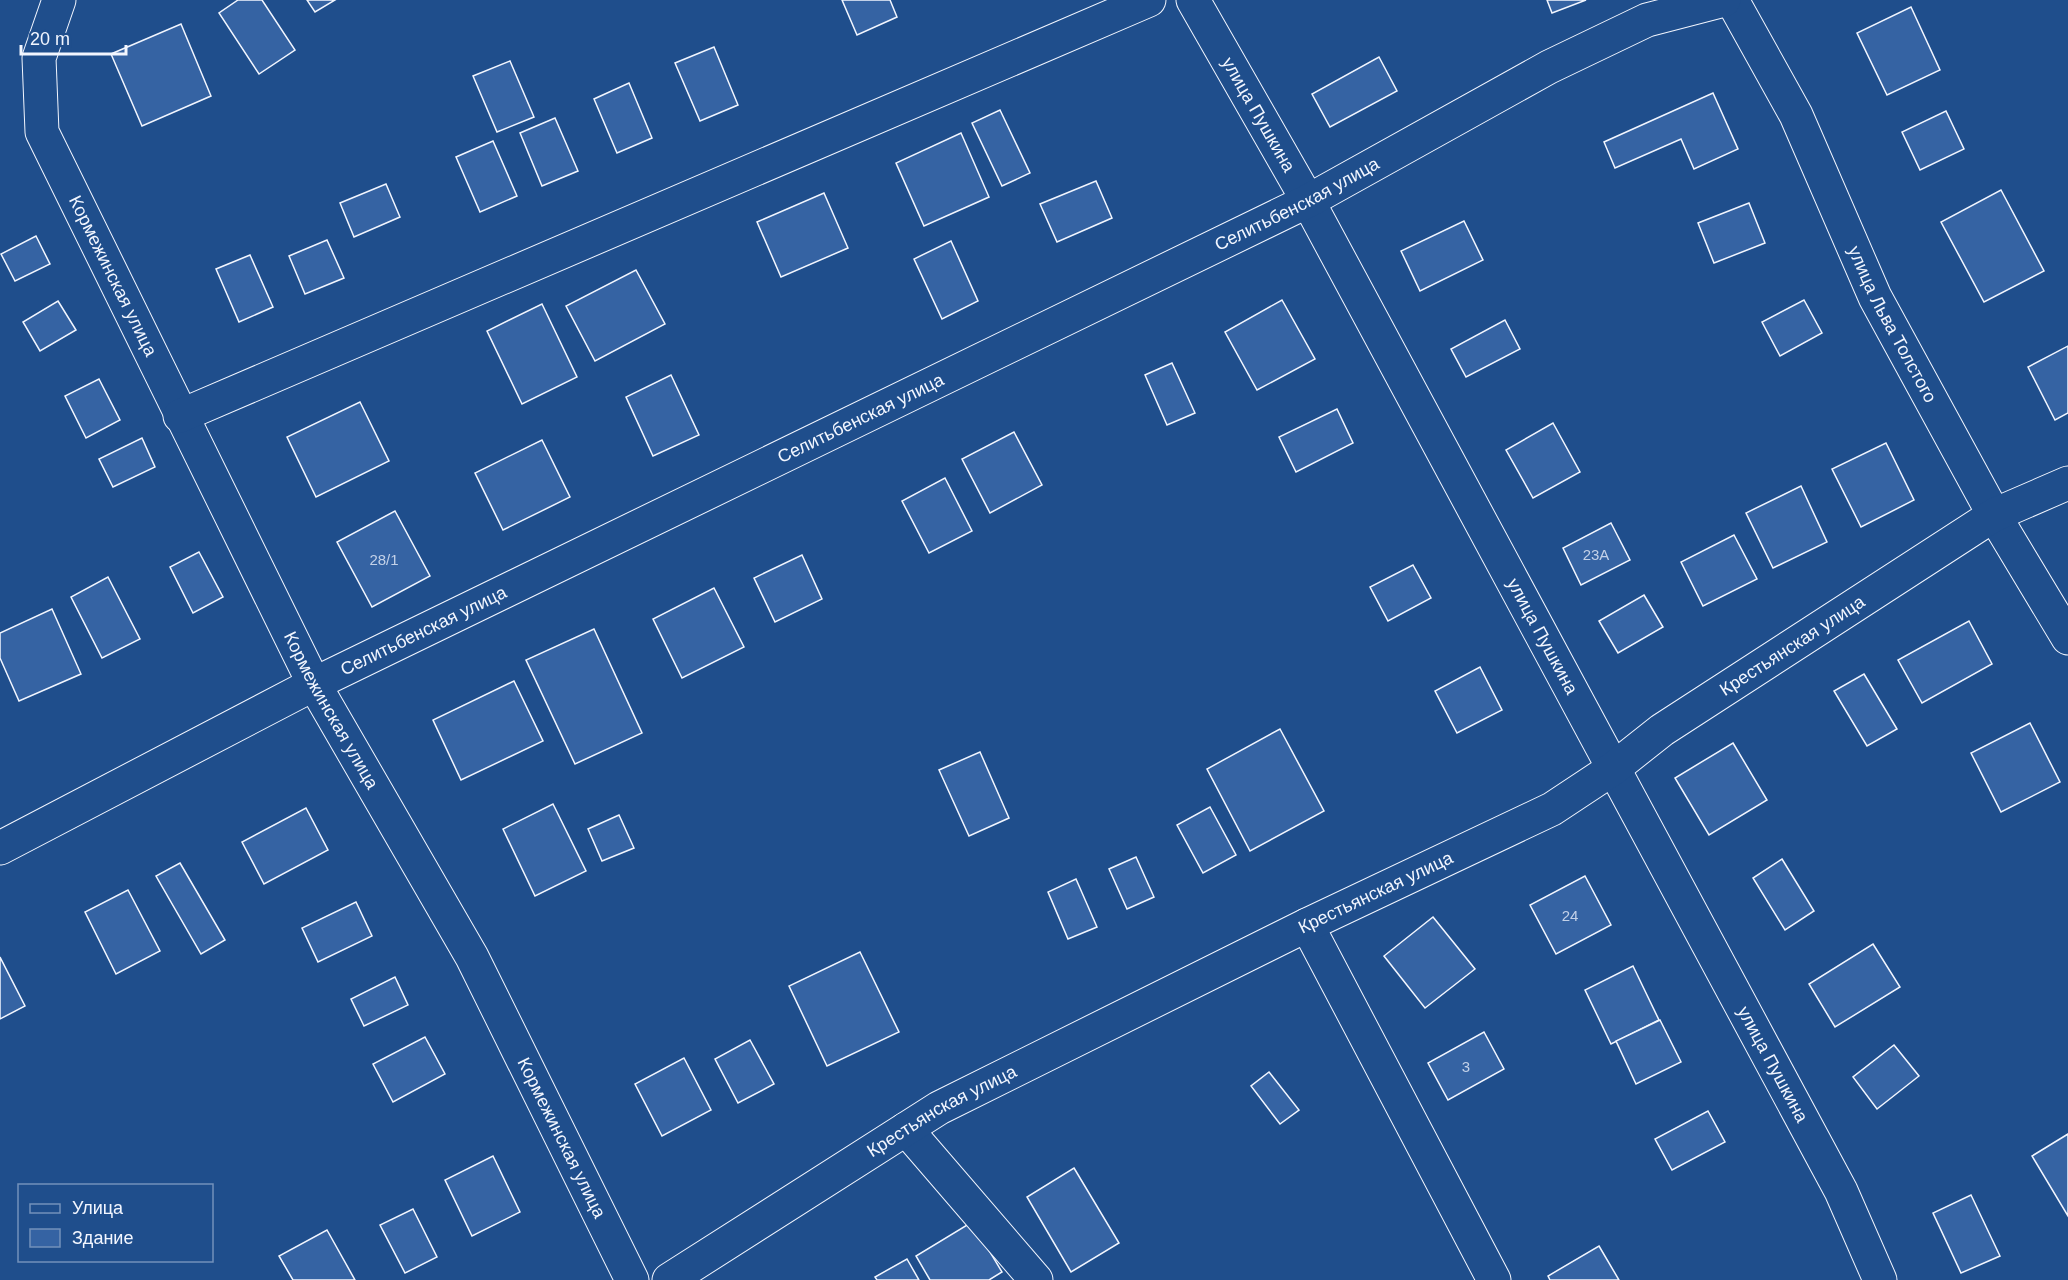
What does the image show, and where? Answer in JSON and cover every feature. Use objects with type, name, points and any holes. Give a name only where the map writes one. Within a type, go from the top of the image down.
[{"type":"street","name":"Кормежинская улица","points":[[59,0],[39,58],[42,132],[314,684],[472,957],[632,1280]]},
{"type":"street","points":[[180,416],[1149,0]]},
{"type":"street","name":"улица Пушкина","points":[[1193,0],[1308,201],[1614,768],[1841,1191],[1880,1280]]},
{"type":"street","name":"Селитьбенская улица","points":[[0,849],[314,684],[1308,201],[1559,62],[1647,20],[1724,0]]},
{"type":"street","name":"улица Льва Толстого","points":[[1732,0],[1796,115],[1875,297],[1994,515],[2068,638]]},
{"type":"street","name":"Крестьянская улица","points":[[669,1280],[939,1108],[1306,925],[1552,808],[1614,768],[1662,730],[1994,515],[2068,483]]},
{"type":"street","points":[[1306,925],[1494,1280]]},
{"type":"street","points":[[906,1129],[1036,1280]]},
{"type":"building","points":[[238,0],[262,0],[295,50],[259,74],[219,13]]},
{"type":"building","points":[[307,0],[335,0],[315,12]]},
{"type":"building","points":[[842,0],[890,0],[897,17],[857,35]]},
{"type":"building","points":[[1547,0],[1586,0],[1552,13]]},
{"type":"building","points":[[1911,7],[1940,70],[1887,95],[1857,33]]},
{"type":"building","points":[[181,24],[211,96],[142,126],[111,54]]},
{"type":"building","points":[[714,47],[738,105],[700,121],[675,63]]},
{"type":"building","points":[[1379,57],[1397,91],[1330,127],[1312,94]]},
{"type":"building","points":[[510,61],[534,117],[497,132],[473,76]]},
{"type":"building","points":[[629,83],[652,138],[617,153],[594,99]]},
{"type":"building","points":[[1713,93],[1738,149],[1694,169],[1681,139],[1615,168],[1604,142]]},
{"type":"building","points":[[1000,110],[1030,173],[1002,186],[972,123]]},
{"type":"building","points":[[1946,111],[1964,149],[1920,170],[1902,132]]},
{"type":"building","points":[[555,118],[578,171],[542,186],[520,133]]},
{"type":"building","points":[[961,133],[989,197],[924,226],[896,163]]},
{"type":"building","points":[[493,141],[517,196],[480,212],[456,157]]},
{"type":"building","points":[[1096,181],[1112,218],[1057,242],[1040,204]]},
{"type":"building","points":[[386,184],[400,217],[354,237],[340,203]]},
{"type":"building","points":[[2001,190],[2044,271],[1984,302],[1941,222]]},
{"type":"building","points":[[824,193],[848,248],[781,277],[757,222]]},
{"type":"building","points":[[1749,203],[1765,243],[1714,263],[1698,223]]},
{"type":"building","points":[[1464,221],[1483,260],[1420,291],[1401,251]]},
{"type":"building","points":[[36,236],[50,264],[15,281],[1,254]]},
{"type":"building","points":[[327,240],[344,278],[305,294],[289,256]]},
{"type":"building","points":[[951,241],[978,301],[942,319],[914,259]]},
{"type":"building","points":[[250,255],[273,307],[239,322],[216,269]]},
{"type":"building","points":[[636,270],[665,324],[595,361],[566,306]]},
{"type":"building","points":[[1282,300],[1315,359],[1257,390],[1225,332]]},
{"type":"building","points":[[1804,300],[1822,333],[1780,356],[1762,322]]},
{"type":"building","points":[[58,301],[76,330],[40,351],[23,322]]},
{"type":"building","points":[[542,304],[577,377],[522,404],[487,331]]},
{"type":"building","points":[[1505,320],[1520,349],[1466,377],[1451,349]]},
{"type":"building","points":[[2068,346],[2068,413],[2055,420],[2028,367]]},
{"type":"building","points":[[1172,363],[1195,413],[1167,425],[1145,375]]},
{"type":"building","points":[[671,375],[699,435],[653,456],[626,397]]},
{"type":"building","points":[[99,379],[120,420],[86,438],[65,396]]},
{"type":"building","points":[[360,402],[389,461],[316,497],[287,437]]},
{"type":"building","points":[[1337,409],[1353,443],[1296,472],[1279,437]]},
{"type":"building","points":[[1553,423],[1580,472],[1533,498],[1506,450]]},
{"type":"building","points":[[1014,432],[1042,485],[990,513],[962,459]]},
{"type":"building","points":[[142,438],[155,467],[113,487],[99,459]]},
{"type":"building","points":[[542,440],[570,497],[503,530],[475,473]]},
{"type":"building","points":[[1886,443],[1914,500],[1861,527],[1832,469]]},
{"type":"building","points":[[945,478],[972,531],[929,553],[902,501]]},
{"type":"building","points":[[1801,486],[1827,542],[1773,568],[1746,513]]},
{"type":"building","points":[[395,511],[430,576],[372,607],[337,542]]},
{"type":"building","points":[[1611,523],[1630,560],[1581,585],[1563,548]]},
{"type":"building","points":[[1734,535],[1757,579],[1703,606],[1681,562]]},
{"type":"building","points":[[199,552],[223,597],[193,613],[170,567]]},
{"type":"building","points":[[802,555],[822,599],[775,622],[754,578]]},
{"type":"building","points":[[1413,565],[1431,598],[1388,621],[1370,587]]},
{"type":"building","points":[[108,577],[140,639],[102,658],[71,597]]},
{"type":"building","points":[[714,588],[744,647],[682,678],[653,619]]},
{"type":"building","points":[[1644,595],[1663,627],[1618,653],[1599,621]]},
{"type":"building","points":[[52,609],[81,674],[19,701],[0,658],[0,633]]},
{"type":"building","points":[[1969,621],[1992,664],[1922,703],[1898,660]]},
{"type":"building","points":[[594,629],[642,733],[575,764],[526,660]]},
{"type":"building","points":[[1480,667],[1502,710],[1457,733],[1435,691]]},
{"type":"building","points":[[1864,674],[1897,729],[1867,746],[1834,691]]},
{"type":"building","points":[[514,681],[543,741],[461,780],[433,720]]},
{"type":"building","points":[[2030,723],[2060,782],[2001,812],[1971,753]]},
{"type":"building","points":[[1280,729],[1324,811],[1250,851],[1207,769]]},
{"type":"building","points":[[1733,743],[1767,800],[1709,835],[1675,778]]},
{"type":"building","points":[[980,752],[1009,818],[969,836],[939,770]]},
{"type":"building","points":[[553,804],[586,871],[535,896],[503,829]]},
{"type":"building","points":[[1210,807],[1236,855],[1203,873],[1177,825]]},
{"type":"building","points":[[306,808],[328,850],[264,884],[242,842]]},
{"type":"building","points":[[619,815],[634,848],[602,861],[588,829]]},
{"type":"building","points":[[1136,857],[1154,897],[1127,909],[1109,869]]},
{"type":"building","points":[[1782,859],[1814,911],[1785,930],[1753,878]]},
{"type":"building","points":[[180,863],[225,940],[201,954],[156,876]]},
{"type":"building","points":[[1585,876],[1611,925],[1556,954],[1530,905]]},
{"type":"building","points":[[1076,879],[1097,927],[1068,939],[1048,892]]},
{"type":"building","points":[[128,890],[160,951],[116,974],[85,912]]},
{"type":"building","points":[[356,902],[372,936],[318,962],[302,928]]},
{"type":"building","points":[[1433,917],[1475,969],[1425,1008],[1384,956]]},
{"type":"building","points":[[1873,944],[1900,987],[1835,1027],[1809,984]]},
{"type":"building","points":[[860,952],[899,1032],[827,1066],[789,986]]},
{"type":"building","points":[[0,957],[25,1006],[0,1019]]},
{"type":"building","points":[[1633,966],[1659,1020],[1611,1044],[1585,990]]},
{"type":"building","points":[[395,977],[408,1005],[364,1026],[351,999]]},
{"type":"building","points":[[1660,1020],[1681,1062],[1636,1084],[1616,1041]]},
{"type":"building","points":[[1484,1032],[1504,1069],[1448,1100],[1428,1063]]},
{"type":"building","points":[[425,1037],[445,1074],[393,1102],[373,1064]]},
{"type":"building","points":[[750,1040],[774,1084],[738,1103],[715,1059]]},
{"type":"building","points":[[1894,1045],[1919,1076],[1877,1109],[1853,1077]]},
{"type":"building","points":[[684,1058],[711,1110],[662,1136],[635,1084]]},
{"type":"building","points":[[1269,1072],[1299,1110],[1280,1124],[1251,1086]]},
{"type":"building","points":[[1708,1111],[1725,1142],[1672,1170],[1655,1139]]},
{"type":"building","points":[[2068,1134],[2068,1216],[2032,1156]]},
{"type":"building","points":[[493,1156],[520,1212],[472,1236],[445,1180]]},
{"type":"building","points":[[1074,1168],[1119,1243],[1071,1272],[1027,1197]]},
{"type":"building","points":[[1971,1195],[2000,1256],[1961,1273],[1933,1213]]},
{"type":"building","points":[[413,1209],[437,1257],[405,1273],[380,1225]]},
{"type":"building","points":[[972,1222],[1002,1272],[989,1280],[930,1280],[916,1256]]},
{"type":"building","points":[[327,1230],[355,1280],[293,1280],[279,1256]]},
{"type":"building","points":[[1599,1246],[1619,1280],[1550,1280],[1548,1276]]},
{"type":"building","points":[[907,1259],[919,1280],[877,1280],[875,1277]]}]
